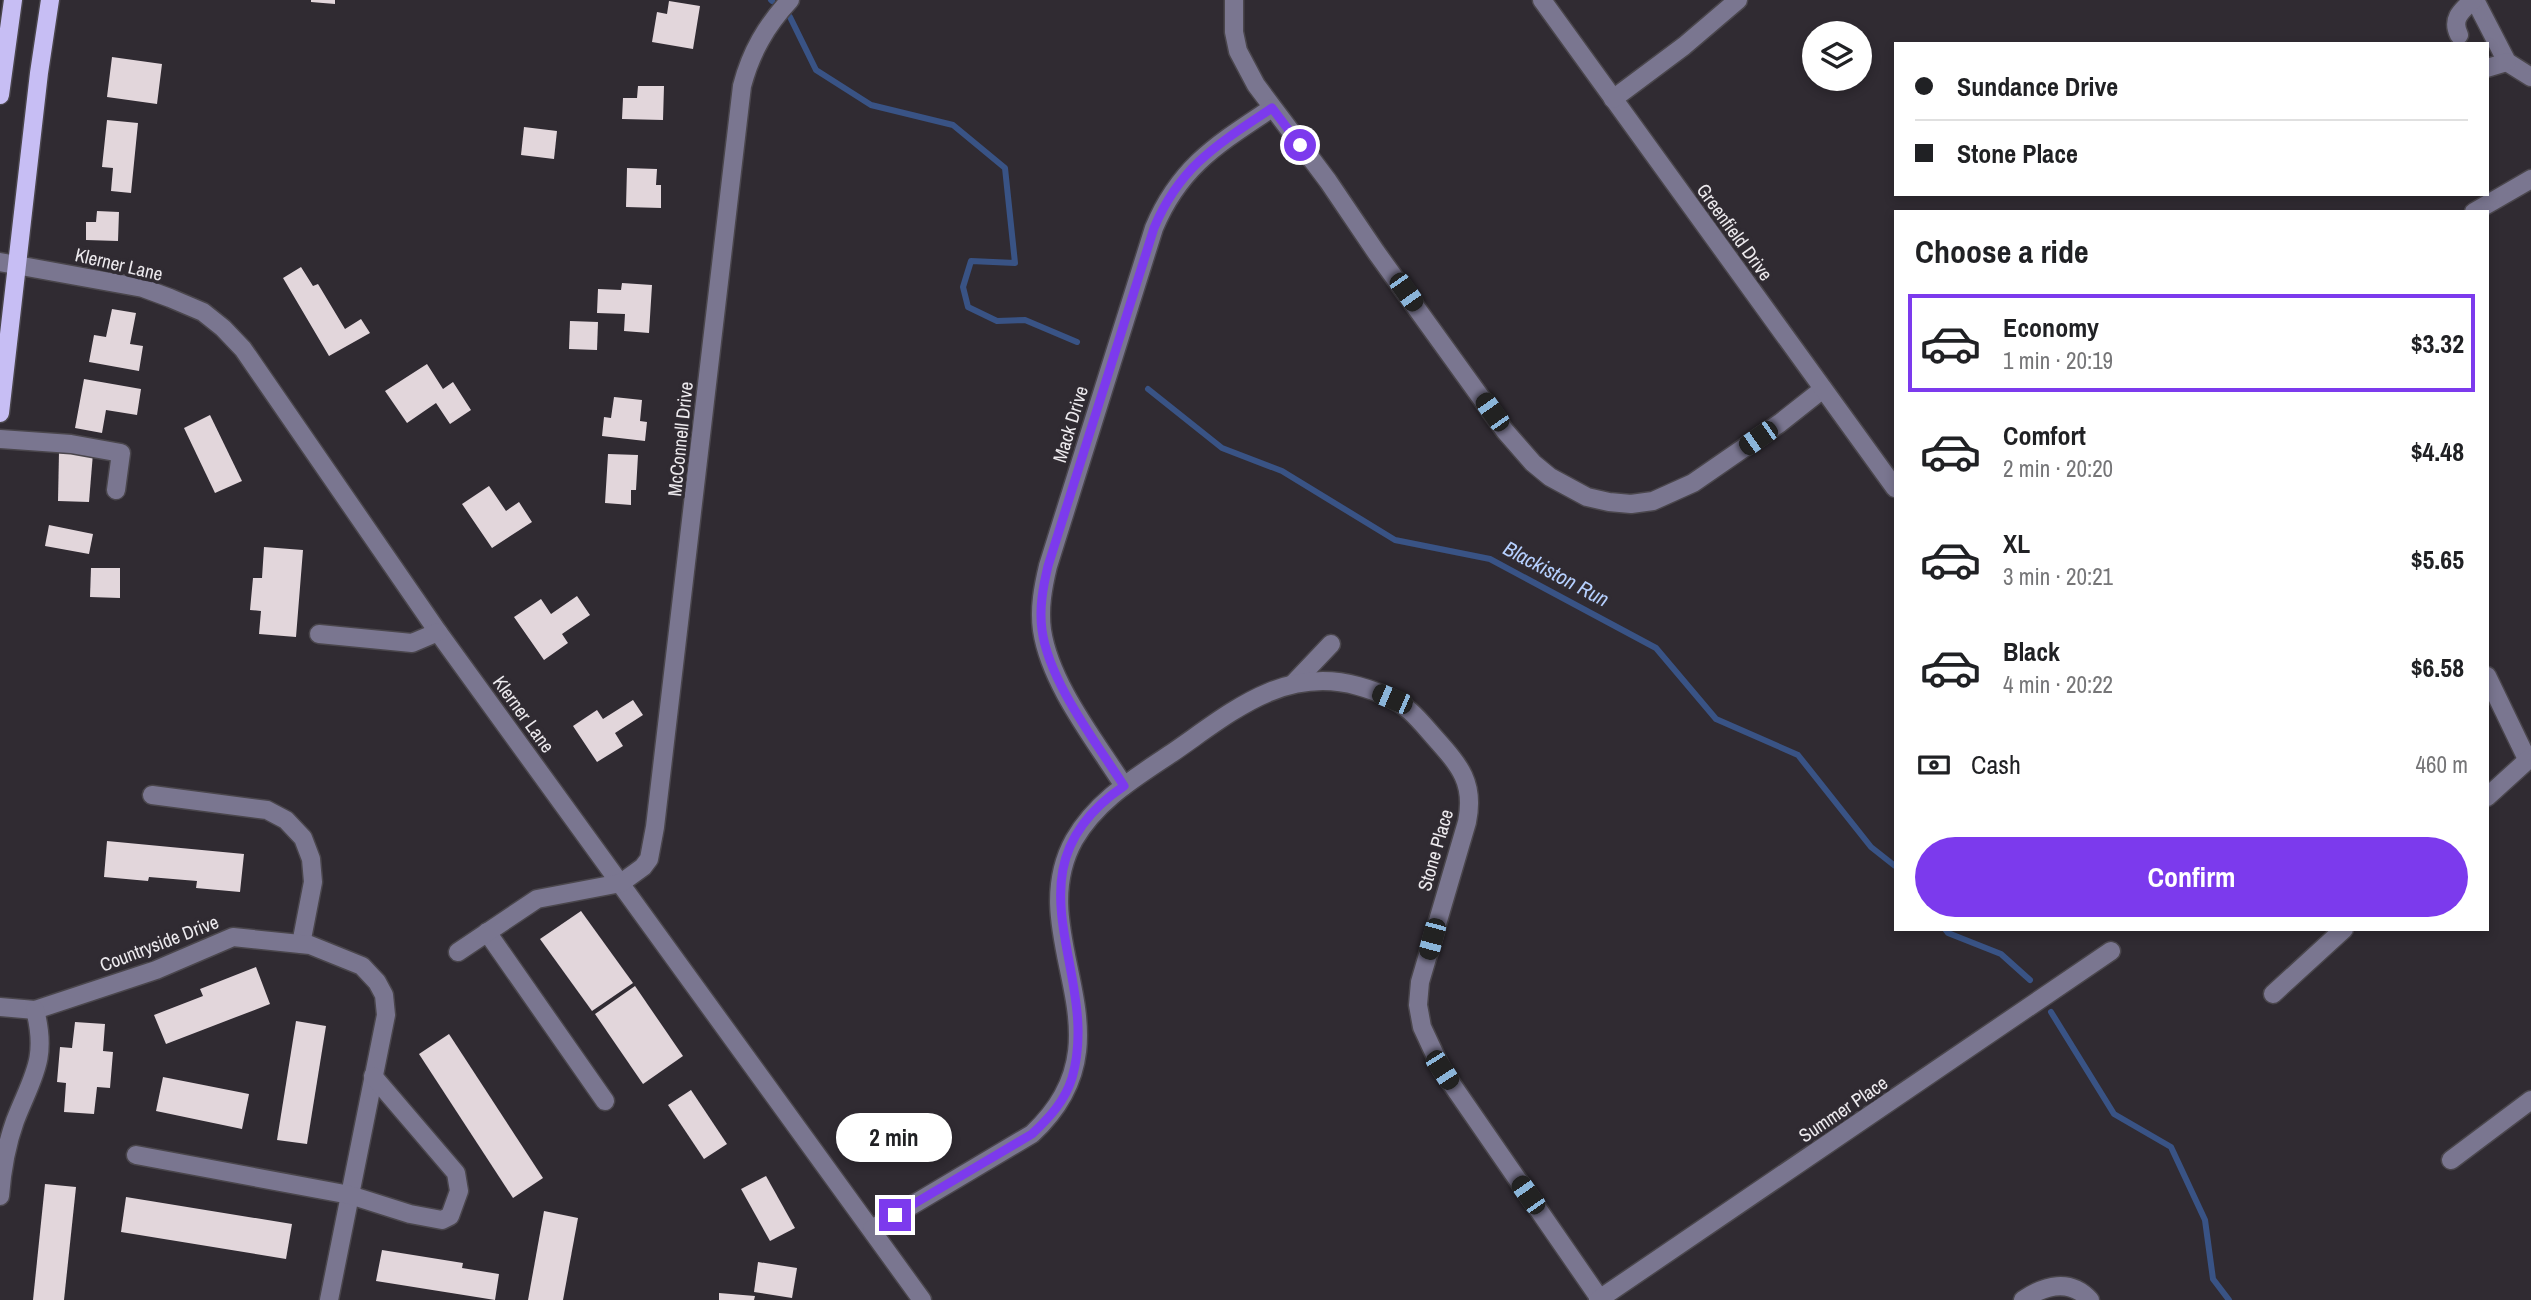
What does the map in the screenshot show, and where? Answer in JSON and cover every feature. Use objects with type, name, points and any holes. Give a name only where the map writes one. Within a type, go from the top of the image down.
[{"type":"main road","points":[[0,95],[13,0]]},
{"type":"main road","points":[[0,413],[9,263],[50,0]]},
{"type":"street","name":"McConnell Drive","points":[[621,883],[643,867],[649,859],[655,827],[742,86],[754,47],[790,0]]},
{"type":"street","points":[[1234,0],[1234,33],[1245,69],[1505,431],[1533,463],[1567,488],[1587,497],[1609,502],[1631,504],[1653,501],[1692,483],[1780,423],[1823,389]]},
{"type":"street","name":"Greenfield Drive","points":[[1542,0],[1894,487]]},
{"type":"street","points":[[1613,99],[1684,46],[1738,0]]},
{"type":"street","points":[[2459,36],[2455,27],[2458,13],[2474,0],[2507,62],[2531,78]]},
{"type":"street","points":[[2489,67],[2507,62]]},
{"type":"street","name":"Mack Drive","points":[[1124,786],[1052,668],[1042,629],[1043,588],[1146,253],[1163,206],[1190,169],[1272,108]]},
{"type":"street","points":[[2477,210],[2531,179]]},
{"type":"street","name":"Klerner Lane","points":[[9,263],[143,289],[203,312],[223,328],[256,367],[438,632],[922,1300]]},
{"type":"street","points":[[0,439],[71,444],[121,453],[116,490]]},
{"type":"street","points":[[319,634],[412,643],[438,632]]},
{"type":"street","name":"Stone Place","points":[[1293,684],[1331,644]]},
{"type":"street","name":"Stone Place","points":[[872,1229],[1032,1134],[1048,1119],[1061,1101],[1071,1080],[1077,1056],[1078,1030],[1077,1006],[1062,931],[1061,884],[1069,852],[1097,808],[1147,768],[1243,705],[1282,686],[1326,680],[1349,684],[1392,699],[1410,711],[1440,743],[1466,781],[1471,804],[1467,822],[1420,982],[1418,1005],[1422,1027],[1442,1070],[1599,1299]]},
{"type":"street","points":[[2489,680],[2529,758],[2489,795]]},
{"type":"street","points":[[152,796],[267,810],[286,820],[303,838],[312,859],[313,882],[301,944]]},
{"type":"street","points":[[458,952],[537,899],[621,883]]},
{"type":"street","points":[[2273,994],[2342,931]]},
{"type":"street","points":[[486,932],[605,1101]]},
{"type":"street","name":"Countryside Drive","points":[[0,1007],[35,1010],[156,970],[233,937],[310,945],[362,966],[377,982],[384,995],[386,1015],[329,1300]]},
{"type":"street","name":"Summer Place","points":[[1599,1299],[2111,951]]},
{"type":"street","points":[[0,1196],[3,1162],[15,1122],[37,1072],[40,1052],[39,1025],[35,1010]]},
{"type":"street","points":[[136,1155],[350,1195],[410,1214],[442,1220],[450,1216],[459,1191],[456,1173],[373,1076]]},
{"type":"street","points":[[2451,1160],[2531,1101]]},
{"type":"street","points":[[2023,1300],[2047,1287],[2060,1285],[2073,1287],[2090,1300]]},
{"type":"building","points":[[335,0],[335,4],[311,2]]},
{"type":"building","points":[[669,1],[700,6],[693,49],[652,42],[657,12],[667,14]]},
{"type":"building","points":[[112,57],[162,64],[157,104],[107,97]]},
{"type":"building","points":[[638,86],[664,86],[663,120],[622,119],[623,98],[637,98]]},
{"type":"building","points":[[107,120],[138,123],[131,193],[111,191],[113,168],[102,167]]},
{"type":"building","points":[[524,127],[557,131],[554,159],[521,155]]},
{"type":"building","points":[[627,168],[657,169],[656,185],[661,185],[661,208],[626,207]]},
{"type":"building","points":[[97,211],[119,212],[118,241],[86,240],[86,222],[96,222]]},
{"type":"building","points":[[301,267],[313,286],[318,284],[345,329],[361,319],[370,333],[329,356],[283,278]]},
{"type":"building","points":[[622,283],[652,285],[649,333],[624,331],[625,314],[597,313],[598,289],[621,290]]},
{"type":"building","points":[[112,309],[136,313],[130,344],[143,346],[139,371],[89,362],[94,335],[106,337]]},
{"type":"building","points":[[570,321],[598,322],[597,350],[569,349]]},
{"type":"building","points":[[427,364],[443,389],[453,382],[471,410],[450,424],[436,403],[407,423],[385,391]]},
{"type":"building","points":[[84,379],[141,389],[137,415],[106,410],[102,433],[75,428]]},
{"type":"building","points":[[614,397],[642,400],[640,421],[647,422],[645,441],[602,436],[604,417],[611,418]]},
{"type":"building","points":[[210,415],[242,481],[215,493],[184,428]]},
{"type":"building","points":[[59,452],[93,453],[89,502],[58,501]]},
{"type":"building","points":[[608,454],[638,455],[636,490],[631,490],[631,505],[605,503]]},
{"type":"building","points":[[489,486],[506,511],[519,502],[532,522],[492,548],[462,504]]},
{"type":"building","points":[[49,525],[93,534],[89,554],[45,546]]},
{"type":"building","points":[[264,547],[303,550],[296,637],[259,634],[261,611],[250,610],[253,578],[262,578]]},
{"type":"building","points":[[91,568],[120,568],[120,598],[90,597]]},
{"type":"building","points":[[577,596],[590,615],[562,634],[568,643],[544,660],[514,617],[541,599],[551,614]]},
{"type":"building","points":[[633,700],[643,715],[615,733],[623,746],[597,762],[573,726],[597,710],[603,719]]},
{"type":"building","points":[[107,841],[244,854],[240,892],[196,888],[197,881],[149,877],[148,881],[104,877]]},
{"type":"building","points":[[581,911],[633,983],[592,1011],[540,939]]},
{"type":"building","points":[[256,967],[270,1004],[166,1044],[154,1015],[203,996],[200,989]]},
{"type":"building","points":[[635,986],[683,1056],[643,1084],[595,1014]]},
{"type":"building","points":[[296,1021],[326,1026],[307,1144],[277,1140]]},
{"type":"building","points":[[75,1022],[105,1024],[103,1051],[113,1052],[110,1088],[97,1087],[94,1114],[64,1112],[66,1083],[57,1082],[60,1047],[72,1048]]},
{"type":"building","points":[[449,1034],[543,1178],[513,1198],[419,1054]]},
{"type":"building","points":[[163,1077],[249,1094],[242,1129],[156,1111]]},
{"type":"building","points":[[691,1090],[727,1144],[704,1159],[668,1105]]},
{"type":"building","points":[[766,1176],[795,1228],[770,1241],[741,1189]]},
{"type":"building","points":[[45,1184],[76,1187],[64,1300],[33,1300]]},
{"type":"building","points":[[126,1197],[292,1224],[286,1259],[121,1232]]},
{"type":"building","points":[[544,1211],[578,1218],[563,1300],[528,1300]]},
{"type":"building","points":[[382,1250],[463,1263],[462,1268],[499,1274],[495,1300],[376,1281]]},
{"type":"building","points":[[758,1262],[797,1268],[792,1298],[754,1292]]},
{"type":"building","points":[[719,1293],[755,1296],[754,1300],[719,1300]]},
{"type":"waterway","name":"Blackiston Run","points":[[790,17],[816,70],[871,105],[953,125],[1005,168],[1015,263],[971,261],[963,287],[968,307],[997,321],[1025,320],[1077,342]]},
{"type":"waterway","name":"Blackiston Run","points":[[1148,389],[1222,448],[1282,471],[1395,540],[1490,559],[1656,648],[1716,719],[1798,755],[1871,847],[1894,865]]},
{"type":"waterway","name":"Blackiston Run","points":[[1946,931],[2001,954],[2030,980]]},
{"type":"waterway","name":"Blackiston Run","points":[[2051,1012],[2114,1114],[2171,1147],[2205,1220],[2213,1279],[2229,1300]]},
{"type":"route","points":[[895,1215],[1032,1134],[1048,1119],[1061,1101],[1071,1080],[1077,1056],[1077,1006],[1062,931],[1061,884],[1065,862],[1084,825],[1097,808],[1124,786],[1052,668],[1042,629],[1041,609],[1048,566],[1163,206],[1190,169],[1272,108],[1300,145]]}]
